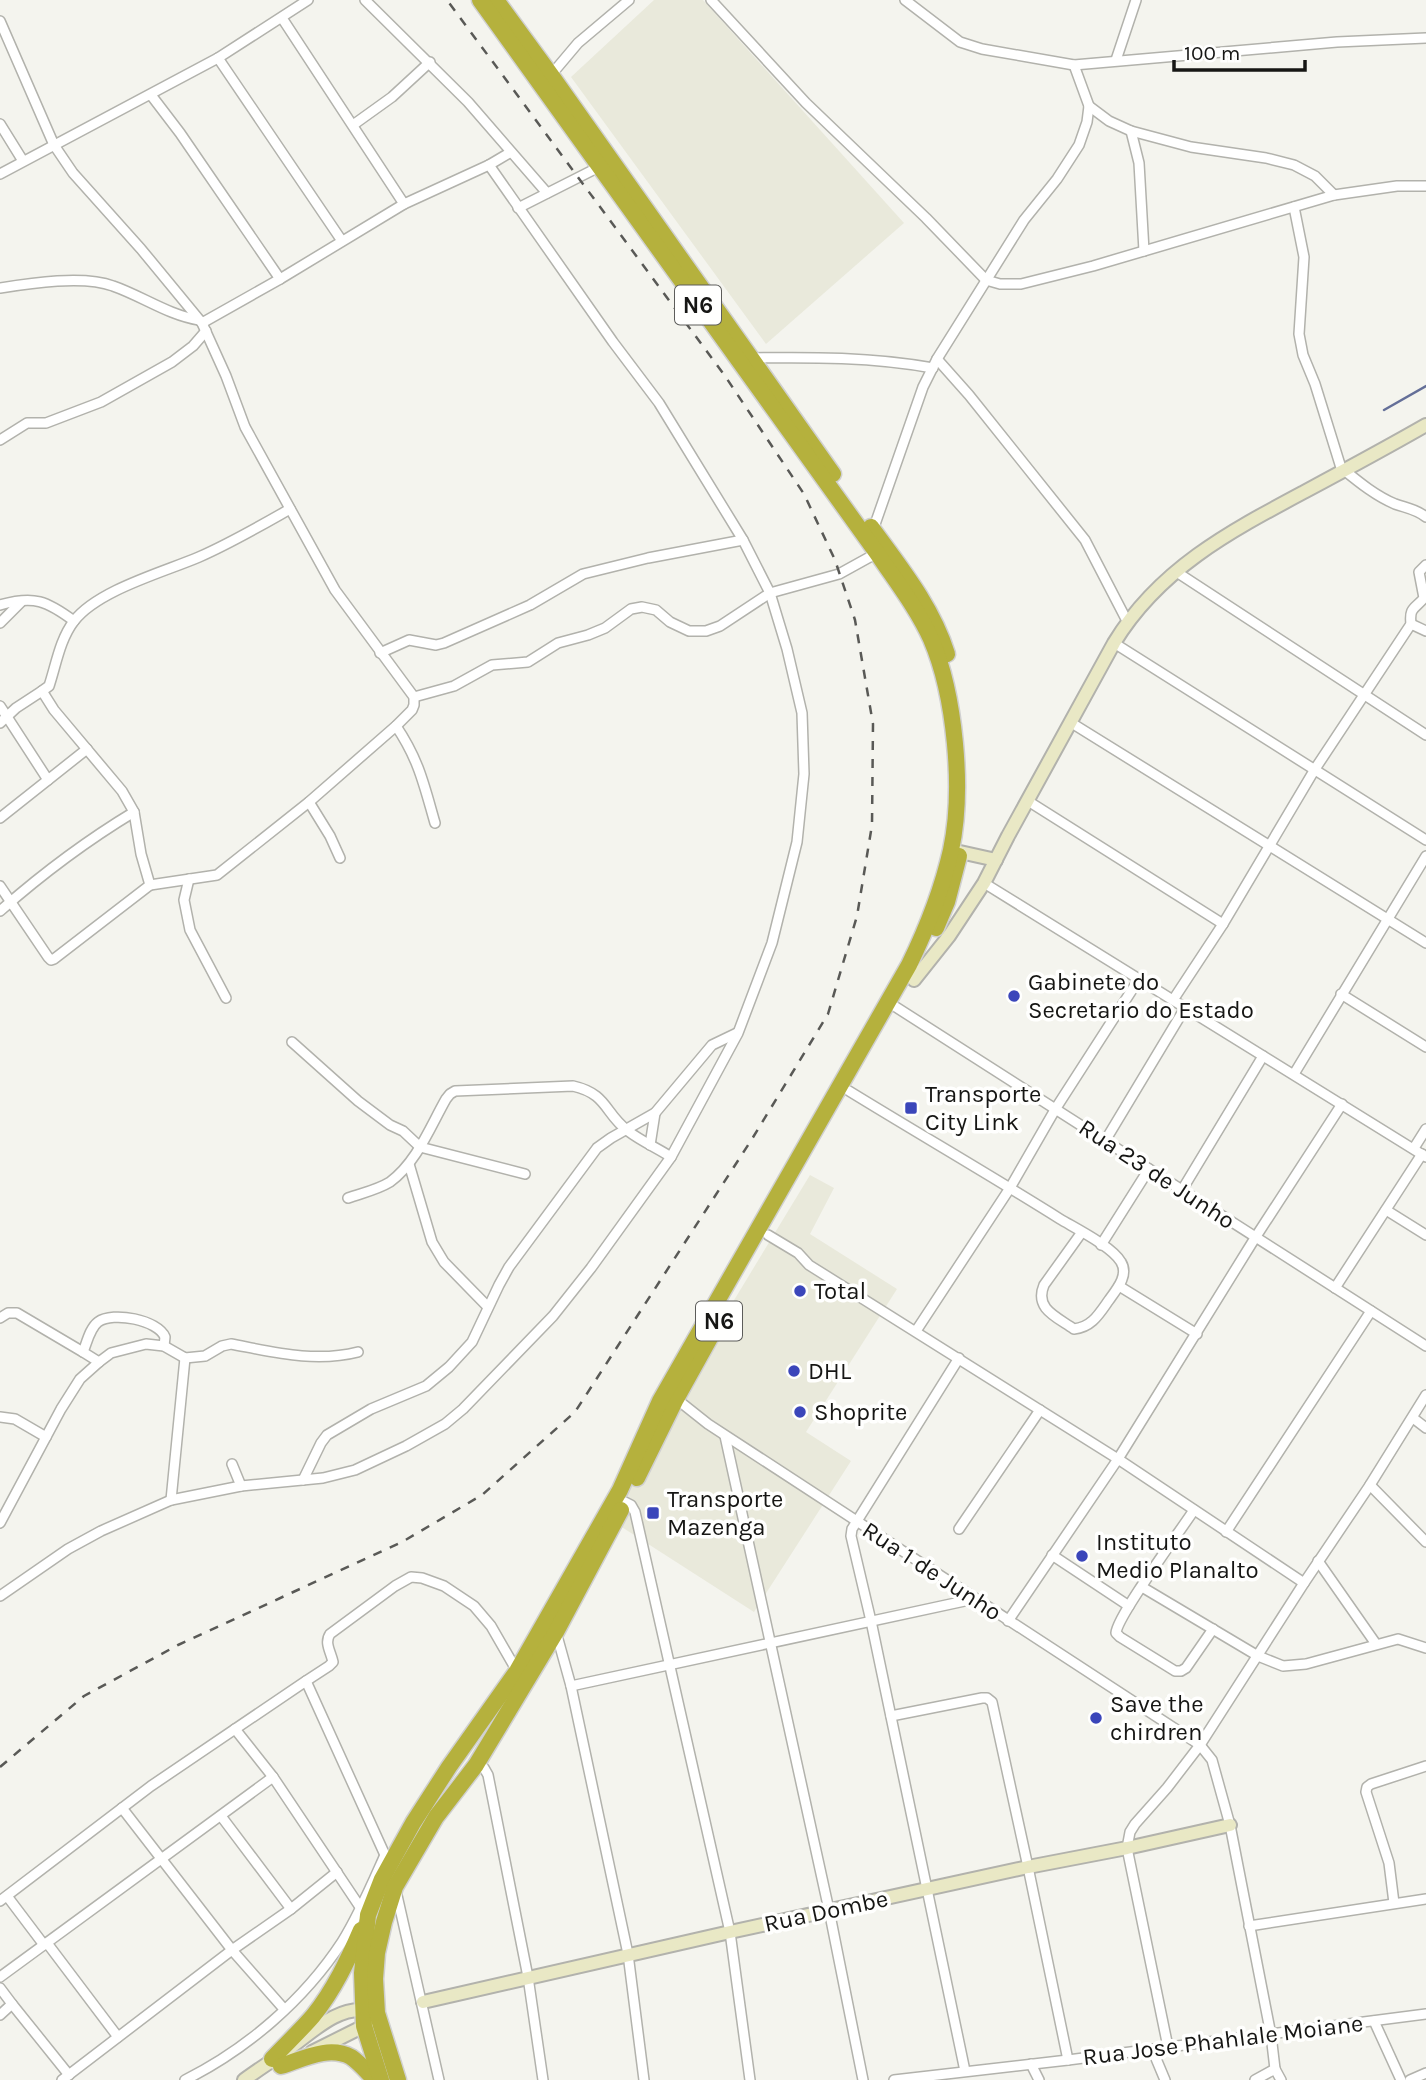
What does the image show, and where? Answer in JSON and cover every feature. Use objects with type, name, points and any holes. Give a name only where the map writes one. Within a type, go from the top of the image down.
[{"type":"highway","name":"N6","points":[[398,2080],[368,2016],[377,1953],[395,1888],[436,1817],[476,1765],[556,1632],[625,1502],[671,1395],[768,1235],[849,1091],[929,923],[951,847],[957,769],[948,696],[930,638],[916,610],[480,0]]},
{"type":"highway","name":"N6","points":[[381,2080],[362,1973],[364,1912],[374,1897],[389,1857],[517,1671],[892,1005],[914,980],[947,902],[964,828],[967,767],[957,693],[940,632],[927,607],[496,0]]},
{"type":"highway","points":[[276,2063],[329,1994],[349,1960],[364,1912]]},
{"type":"highway","points":[[276,2063],[338,2052],[358,2062],[375,2080]]},
{"type":"street","points":[[0,174],[218,58],[308,0]]},
{"type":"street","points":[[365,0],[468,102],[547,193]]},
{"type":"street","points":[[551,75],[578,43],[629,0]]},
{"type":"street","points":[[710,0],[806,103],[926,218],[986,280],[1000,284],[1021,284],[1334,195],[1397,186],[1426,186]]},
{"type":"street","points":[[905,0],[960,42],[982,50],[1074,65],[1337,42],[1426,38]]},
{"type":"street","points":[[1116,60],[1136,0]]},
{"type":"street","points":[[282,18],[404,204]]},
{"type":"street","points":[[0,21],[4,43],[54,145],[73,173],[141,249],[202,325],[246,427],[335,590],[414,697],[412,710],[397,726],[309,802],[217,875],[150,885],[54,959],[51,960],[0,886]]},
{"type":"street","points":[[218,58],[342,241]]},
{"type":"street","points":[[353,125],[392,97],[430,62]]},
{"type":"street","points":[[873,530],[912,418],[935,364],[1024,219],[1079,145],[1089,106],[1074,65]]},
{"type":"street","points":[[152,94],[280,279]]},
{"type":"street","points":[[1089,106],[1110,121],[1131,131],[1191,147],[1294,165],[1315,176],[1334,195]]},
{"type":"street","points":[[0,124],[23,161]]},
{"type":"street","points":[[1131,131],[1139,163],[1144,251]]},
{"type":"street","points":[[0,440],[27,423],[46,423],[101,402],[172,362],[192,346],[202,325],[404,204],[511,152]]},
{"type":"street","points":[[0,1596],[68,1549],[171,1500],[241,1486],[303,1480],[355,1470],[426,1435],[463,1409],[553,1316],[671,1157],[738,1033],[772,943],[797,842],[804,774],[802,713],[770,593],[743,540],[659,403],[613,342],[489,164]]},
{"type":"street","points":[[518,208],[598,167]]},
{"type":"street","points":[[1294,207],[1304,257],[1298,334],[1343,470],[1376,494],[1426,517]]},
{"type":"street","points":[[0,288],[43,281],[98,281],[202,325]]},
{"type":"street","points":[[750,358],[804,357],[935,364],[969,395],[1085,540],[1127,621]]},
{"type":"street","points":[[914,980],[984,883],[1114,643],[1127,621],[1156,589],[1175,571],[1220,539],[1426,425]]},
{"type":"street","points":[[3,719],[49,686],[66,635],[75,621],[98,601],[247,535],[290,509]]},
{"type":"street","points":[[380,653],[409,640],[436,645],[444,643],[530,605],[583,574],[648,558],[743,540]]},
{"type":"street","points":[[414,697],[454,686],[492,665],[528,662],[558,643],[605,628],[631,609],[642,607],[656,610],[670,622],[689,631],[706,631],[720,626],[770,593],[839,574],[877,552]]},
{"type":"street","points":[[1172,1000],[1223,924],[1363,693],[1411,624],[1410,613],[1424,598],[1419,572],[1426,565]]},
{"type":"street","points":[[1175,571],[1426,735]]},
{"type":"street","points":[[0,606],[42,600],[75,621]]},
{"type":"street","points":[[0,623],[22,602]]},
{"type":"street","points":[[1411,624],[1426,631]]},
{"type":"street","points":[[1114,643],[1426,840]]},
{"type":"street","points":[[42,691],[54,710],[122,791],[134,812],[141,855],[150,885]]},
{"type":"street","points":[[0,706],[3,719],[48,780]]},
{"type":"street","points":[[1070,722],[1426,943]]},
{"type":"street","points":[[397,726],[420,769],[435,823]]},
{"type":"street","points":[[0,818],[87,749]]},
{"type":"street","points":[[1028,801],[1223,924]]},
{"type":"street","points":[[309,802],[340,858]]},
{"type":"street","points":[[0,911],[92,838],[134,812]]},
{"type":"street","points":[[960,852],[996,860]]},
{"type":"street","points":[[1294,1074],[1426,856]]},
{"type":"street","points":[[189,879],[184,900],[190,929],[226,998]]},
{"type":"street","points":[[984,883],[1424,1155],[1335,1288]]},
{"type":"street","points":[[916,1331],[1010,1188],[1056,1108],[1139,979]]},
{"type":"street","points":[[1341,994],[1426,1047]]},
{"type":"street","name":"Rua 23 de Junho","points":[[892,1005],[1426,1346]]},
{"type":"street","points":[[1105,1141],[1185,1008]]},
{"type":"street","points":[[303,1480],[327,1435],[371,1409],[426,1386],[449,1367],[471,1342],[509,1267],[597,1148],[655,1113],[712,1045],[738,1033]]},
{"type":"street","points":[[292,1042],[358,1101],[390,1125],[403,1131],[420,1147],[525,1174]]},
{"type":"street","points":[[1182,1189],[1263,1056]]},
{"type":"street","points":[[348,1198],[376,1189],[409,1164],[446,1099],[455,1091],[573,1086],[593,1093],[625,1129],[671,1157]]},
{"type":"street","points":[[849,1091],[1082,1232],[1115,1254],[1123,1264],[1124,1276],[1119,1286],[1093,1322],[1084,1328],[1074,1329],[1049,1312],[1042,1303],[1041,1295],[1044,1285],[1082,1232]]},
{"type":"street","points":[[1008,1621],[1118,1460],[1255,1238],[1342,1104]]},
{"type":"street","points":[[650,1144],[655,1113]]},
{"type":"street","points":[[1413,1148],[1426,1129]]},
{"type":"street","points":[[409,1164],[432,1242],[444,1262],[488,1307]]},
{"type":"street","points":[[1101,1245],[1149,1169]]},
{"type":"street","points":[[1386,1210],[1426,1235]]},
{"type":"street","points":[[768,1235],[798,1252],[809,1265],[1118,1460],[1304,1583]]},
{"type":"street","points":[[1119,1286],[1197,1334]]},
{"type":"street","points":[[1226,1532],[1371,1311]]},
{"type":"street","points":[[0,1318],[8,1313],[17,1313],[99,1362]]},
{"type":"street","points":[[83,1352],[94,1326],[108,1317],[123,1317],[159,1328],[165,1337],[164,1346]]},
{"type":"street","points":[[0,1523],[80,1378],[111,1353],[146,1344],[164,1346],[185,1358],[205,1356],[222,1346],[231,1345],[306,1357],[342,1356],[358,1352]]},
{"type":"street","points":[[171,1500],[185,1358]]},
{"type":"street","points":[[959,1358],[852,1529],[851,1536],[872,1621],[965,2071]]},
{"type":"street","name":"Rua 1 de Junho","points":[[671,1395],[725,1436],[1200,1745]]},
{"type":"street","points":[[1168,2047],[1127,1848],[1130,1832],[1200,1745],[1426,1395]]},
{"type":"street","points":[[959,1529],[1040,1410]]},
{"type":"street","points":[[0,1417],[15,1419],[46,1437]]},
{"type":"street","points":[[1413,1418],[1426,1428]]},
{"type":"street","points":[[725,1436],[829,1910],[863,2080]]},
{"type":"street","points":[[232,1464],[241,1486]]},
{"type":"street","points":[[1370,1485],[1426,1542]]},
{"type":"street","points":[[625,1502],[635,1512],[730,1932],[750,2080]]},
{"type":"street","points":[[1194,1510],[1129,1606],[1116,1633],[1175,1671],[1181,1671],[1186,1668],[1213,1629]]},
{"type":"street","points":[[1052,1555],[1129,1606]]},
{"type":"street","points":[[1318,1561],[1376,1644]]},
{"type":"street","points":[[118,2037],[46,1944],[4,1899],[151,1786],[329,1666],[333,1662],[327,1645],[330,1634],[411,1577],[444,1586],[474,1606],[491,1626],[517,1671]]},
{"type":"street","points":[[1142,1587],[1258,1656],[1283,1665],[1294,1666],[1398,1639],[1426,1648]]},
{"type":"street","points":[[571,1686],[974,1599]]},
{"type":"street","points":[[556,1632],[571,1686],[628,1954],[644,2080]]},
{"type":"street","points":[[306,1681],[389,1857]]},
{"type":"street","points":[[891,1716],[982,1698],[992,1702],[1068,2060]]},
{"type":"street","points":[[185,2080],[223,2059],[284,2009],[317,1976],[364,1912],[273,1777],[234,1729]]},
{"type":"street","points":[[1200,1745],[1212,1760],[1230,1825],[1271,2035],[1275,2069],[1281,2080]]},
{"type":"street","points":[[476,1765],[484,1768],[488,1775],[528,1977],[543,2080]]},
{"type":"street","points":[[1394,1903],[1389,1863],[1366,1792],[1367,1787],[1426,1766]]},
{"type":"street","points":[[0,1977],[273,1777]]},
{"type":"street","points":[[122,1808],[232,1950],[284,2009]]},
{"type":"street","points":[[221,1815],[291,1909]]},
{"type":"street","name":"Rua Dombe","points":[[423,2002],[628,1954],[1230,1825]]},
{"type":"street","points":[[0,1988],[65,2077],[337,1872]]},
{"type":"street","points":[[395,1888],[439,2080]]},
{"type":"street","points":[[1249,1926],[1426,1899]]},
{"type":"street","points":[[0,2015],[12,2004]]},
{"type":"street","points":[[276,2063],[326,2022],[342,2014],[368,2016]]},
{"type":"street","name":"Rua Jose Phahlale Moiane","points":[[894,2080],[1426,2014]]},
{"type":"street","points":[[246,2080],[368,2016]]},
{"type":"street","points":[[1374,2021],[1401,2080]]},
{"type":"street","points":[[1152,2049],[1165,2080]]},
{"type":"street","points":[[1031,2064],[1039,2080]]},
{"type":"street","points":[[1255,2080],[1275,2069]]},
{"type":"street","points":[[1410,2080],[1426,2073]]},
{"type":"shaded area","points":[[654,0],[703,0],[904,223],[766,344],[571,77]]},
{"type":"shaded area","points":[[810,1175],[834,1188],[810,1234],[897,1289],[806,1432],[851,1461],[754,1612],[617,1524],[613,1515],[705,1348]]},
{"type":"waterway","points":[[1384,410],[1426,386]]},
{"type":"railway","points":[[0,1767],[84,1696],[178,1645],[402,1542],[482,1495],[575,1412],[752,1139],[828,1014],[857,916],[872,825],[873,724],[855,620],[835,560],[804,494],[725,376],[447,0]]},
{"type":"place","name":"Gabinete do Secretario do Estado","points":[[1014,996]]},
{"type":"place","name":"Transporte City Link","points":[[911,1108]]},
{"type":"place","name":"Total","points":[[800,1291]]},
{"type":"place","name":"DHL","points":[[794,1371]]},
{"type":"place","name":"Shoprite","points":[[800,1412]]},
{"type":"place","name":"Transporte Mazenga","points":[[653,1513]]},
{"type":"place","name":"Instituto Medio Planalto","points":[[1082,1556]]},
{"type":"place","name":"Save the chirdren","points":[[1096,1718]]}]
